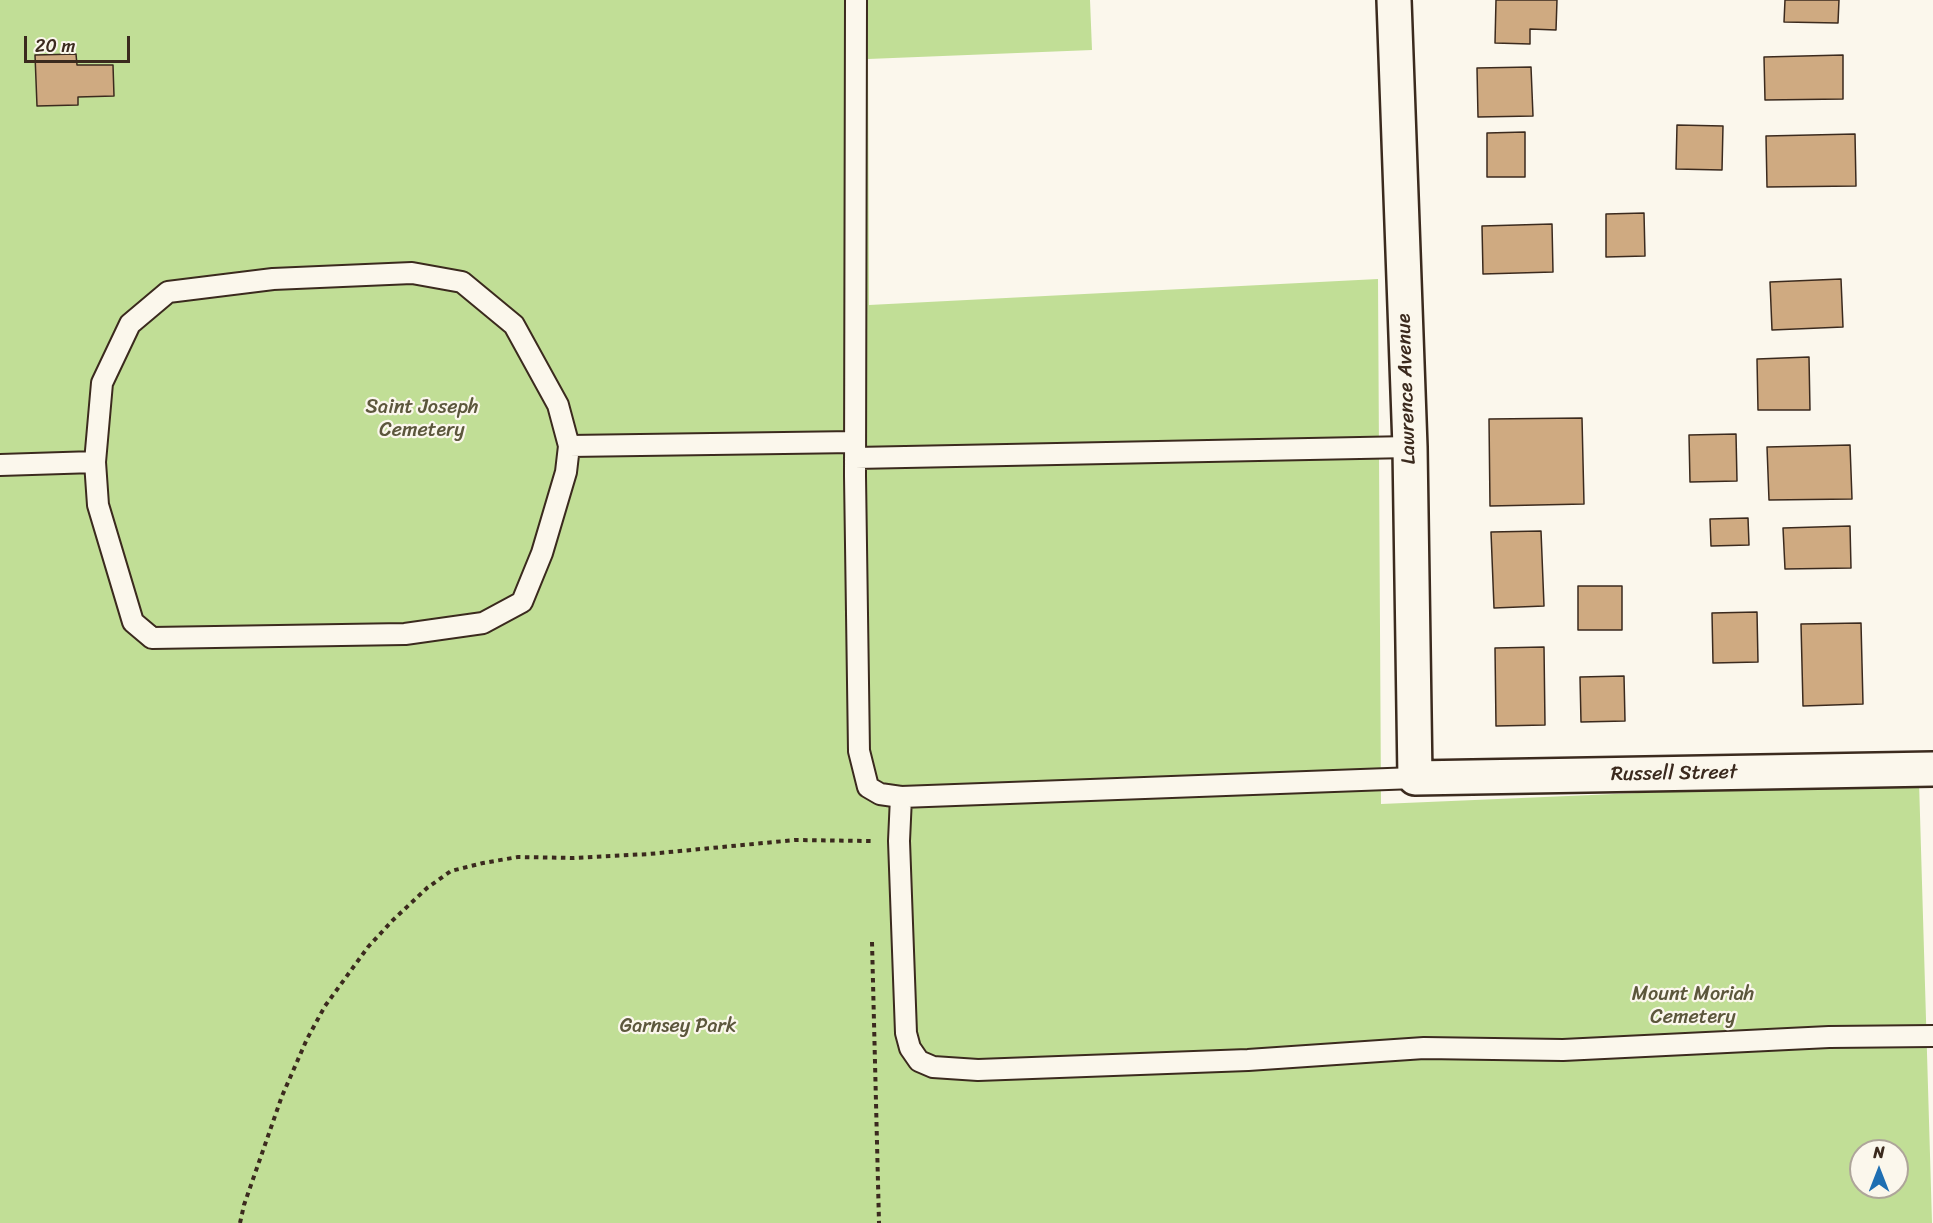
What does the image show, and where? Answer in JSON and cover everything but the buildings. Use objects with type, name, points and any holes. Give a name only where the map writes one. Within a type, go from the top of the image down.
[{"type":"street","name":"Lawrence Avenue","points":[[1394,0],[1410,447],[1415,778]]},
{"type":"street","name":"Russell Street","points":[[1415,778],[1933,769]]},
{"type":"lane","points":[[855,0],[855,450],[859,751],[868,787],[880,794],[901,797],[1415,778]]},
{"type":"lane","points":[[412,273],[462,282],[514,325],[558,405],[569,446],[566,472],[542,553],[522,602],[483,623],[405,634],[152,638],[133,622],[98,505],[95,462],[102,383],[130,324],[168,292],[273,279],[412,273]]},
{"type":"lane","points":[[569,446],[855,450],[1410,447]]},
{"type":"lane","points":[[0,465],[95,462]]},
{"type":"lane","points":[[901,797],[899,841],[906,1033],[910,1048],[919,1061],[933,1067],[978,1070],[1126,1066],[1424,1048],[1563,1050],[1829,1037],[1933,1036]]},
{"type":"path","points":[[240,1223],[244,1204],[282,1096],[307,1039],[325,1006],[368,947],[393,920],[427,888],[451,871],[483,862],[518,857],[573,858],[795,840],[869,841]]},
{"type":"path","points":[[872,937],[879,1223]]},
{"type":"green space","points":[[0,0],[1090,0],[1092,50],[868,59],[869,305],[1378,279],[1381,804],[1919,781],[1932,1223],[0,1223]]},
{"type":"park label","name":"Saint Joseph Cemetery","points":[[422,420]]},
{"type":"park label","name":"Mount Moriah Cemetery","points":[[1693,1006]]},
{"type":"park label","name":"Garnsey Park","points":[[678,1027]]}]
